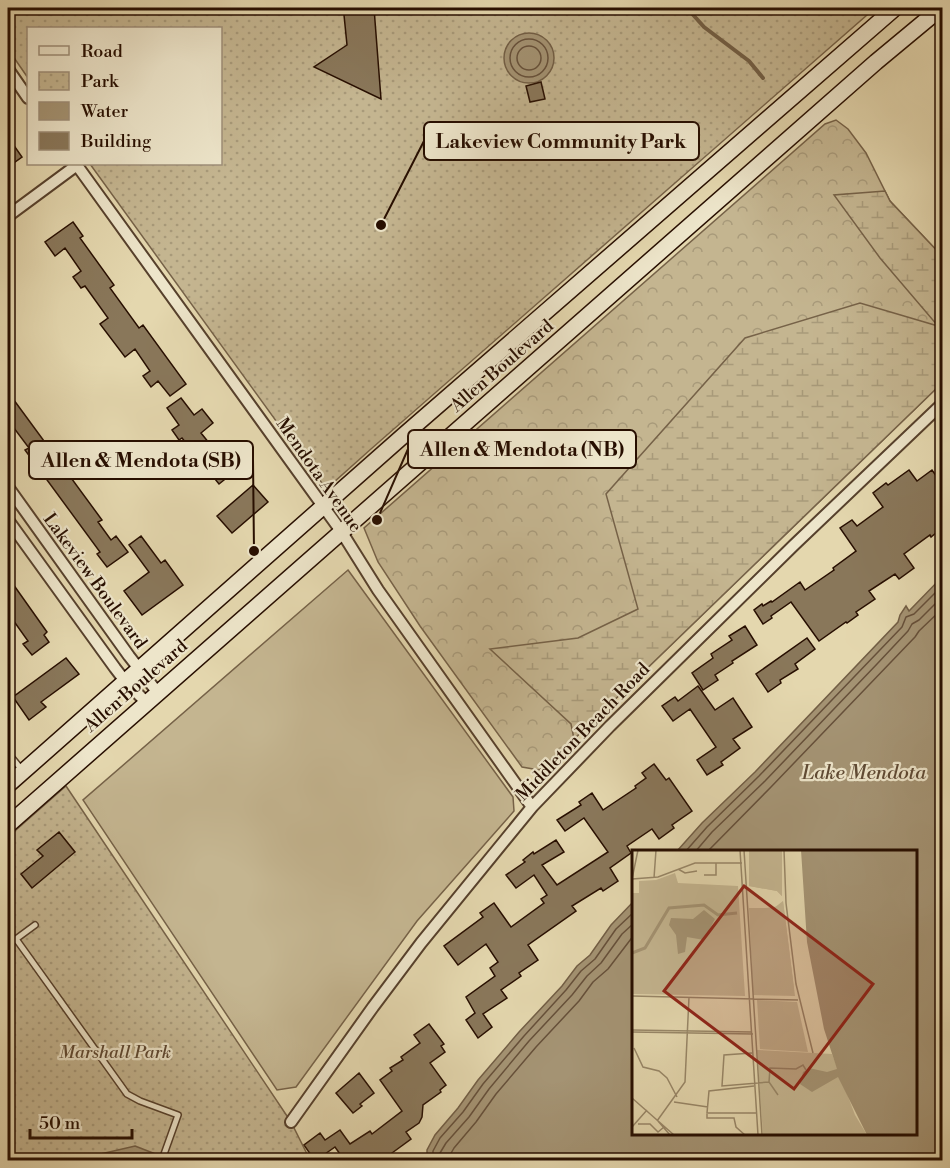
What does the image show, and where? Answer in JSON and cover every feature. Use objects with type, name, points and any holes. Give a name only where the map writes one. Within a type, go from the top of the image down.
[{"type":"main road","name":"Allen Boulevard","points":[[8,785],[895,8]]},
{"type":"main road","name":"Allen Boulevard","points":[[8,825],[867,70],[941,8]]},
{"type":"street","points":[[8,69],[27,97]]},
{"type":"street","points":[[8,216],[75,165]]},
{"type":"street","name":"Mendota Avenue","points":[[77,165],[341,531],[378,590],[532,807]]},
{"type":"street","name":"Middleton Beach Road","points":[[291,1122],[421,943],[532,807],[627,709],[942,404]]},
{"type":"street","name":"Lakeview Boulevard","points":[[8,487],[139,670],[152,698]]},
{"type":"street","name":"Lakeview Boulevard","points":[[8,520],[125,681],[152,698]]},
{"type":"lane","points":[[8,753],[23,772]]},
{"type":"lane","points":[[8,945],[35,925]]},
{"type":"lane","points":[[16,939],[127,1094],[178,1115],[163,1157]]},
{"type":"green space","points":[[8,8],[875,8],[328,485],[322,483],[316,476],[91,165],[222,165],[222,27],[27,27],[27,77],[8,49]]},
{"type":"green space","points":[[836,120],[848,129],[866,153],[890,201],[942,256],[942,383],[574,739],[539,770],[522,767],[420,626],[378,562],[364,528],[825,124]]},
{"type":"green space","points":[[885,191],[890,201],[942,256],[942,383],[574,739],[571,724],[490,649],[578,638],[638,609],[606,494],[745,338],[860,303],[938,326],[880,258],[834,195]]},
{"type":"green space","points":[[348,570],[513,797],[514,811],[417,921],[296,1087],[277,1090],[83,800]]},
{"type":"green space","name":"Marshall Park","points":[[66,786],[291,1122],[310,1160],[8,1160],[8,837]]},
{"type":"water","points":[[524,33],[534,33],[547,40],[554,53],[554,63],[547,76],[534,83],[524,83],[515,79],[508,72],[504,63],[504,53],[508,44],[515,37]]},
{"type":"water","name":"Lake Mendota","points":[[942,577],[942,1160],[427,1160],[427,1150],[435,1135],[478,1080],[577,966],[590,955],[611,925],[632,903],[632,1135],[917,1135],[917,850],[678,850],[898,622],[906,606],[909,611]]},
{"type":"water","points":[[135,1146],[171,1160],[77,1160],[79,1159]]},
{"type":"building","points":[[355,8],[374,8],[381,99],[314,67],[347,45],[344,15]]},
{"type":"building","points":[[541,82],[545,99],[530,102],[526,86]]},
{"type":"building","points":[[8,137],[22,157],[8,167]]},
{"type":"building","points":[[73,222],[83,236],[80,238],[114,285],[110,288],[139,328],[143,325],[186,384],[170,396],[158,381],[151,387],[143,376],[150,371],[135,349],[125,357],[100,324],[108,318],[85,286],[81,288],[73,277],[81,271],[65,248],[55,256],[45,242]]},
{"type":"building","points":[[8,392],[102,520],[98,522],[111,540],[116,536],[128,552],[107,567],[97,554],[100,552],[25,450],[29,448],[14,428],[8,433]]},
{"type":"building","points":[[181,398],[194,415],[202,409],[213,423],[201,433],[222,459],[233,450],[244,464],[219,484],[182,438],[179,440],[172,430],[179,425],[167,408]]},
{"type":"building","points":[[909,470],[917,481],[932,470],[942,484],[942,528],[904,554],[914,568],[899,579],[895,574],[869,591],[875,599],[856,612],[858,615],[819,641],[791,602],[763,624],[754,610],[762,604],[763,606],[772,602],[800,582],[805,590],[856,551],[840,528],[852,520],[857,526],[883,507],[873,493]]},
{"type":"building","points":[[253,485],[268,502],[232,533],[217,516]]},
{"type":"building","points":[[141,536],[161,563],[165,560],[183,585],[142,615],[124,591],[149,572],[129,545]]},
{"type":"building","points":[[8,577],[47,632],[44,635],[49,642],[32,655],[23,644],[28,641],[8,613]]},
{"type":"building","points":[[745,626],[757,645],[715,675],[718,680],[703,690],[692,673],[713,658],[711,654],[732,640],[729,636]]},
{"type":"building","points":[[807,638],[815,649],[795,664],[798,669],[780,680],[781,683],[768,692],[756,674]]},
{"type":"building","points":[[66,658],[79,674],[41,702],[46,707],[29,720],[13,697]]},
{"type":"building","points":[[698,686],[715,710],[733,698],[752,727],[733,739],[740,748],[721,762],[723,765],[707,775],[697,760],[716,747],[690,709],[673,721],[662,706],[675,697],[678,701]]},
{"type":"building","points":[[654,764],[666,780],[669,778],[692,811],[672,825],[674,828],[659,839],[652,829],[627,846],[631,853],[610,868],[618,881],[603,891],[601,888],[572,906],[576,911],[528,945],[538,960],[519,973],[521,976],[501,990],[507,998],[483,1014],[492,1027],[478,1038],[466,1020],[475,1013],[466,997],[495,976],[490,968],[498,962],[486,944],[458,965],[444,946],[483,917],[480,913],[494,903],[511,927],[544,903],[541,899],[547,895],[534,875],[516,888],[506,875],[525,862],[523,860],[533,852],[534,854],[556,840],[564,852],[542,865],[557,885],[608,852],[584,818],[565,831],[557,820],[581,805],[579,802],[592,793],[603,810],[636,788],[635,786],[646,778],[642,773]]},
{"type":"building","points":[[59,832],[75,852],[32,888],[21,874],[43,856],[37,850]]},
{"type":"building","points":[[429,1024],[444,1044],[441,1046],[445,1052],[430,1063],[446,1085],[440,1090],[441,1092],[423,1105],[419,1123],[406,1132],[411,1139],[385,1161],[345,1161],[335,1147],[315,1161],[304,1145],[320,1133],[325,1140],[340,1130],[350,1144],[370,1131],[372,1134],[402,1111],[380,1080],[392,1071],[390,1068],[403,1060],[401,1057],[420,1043],[414,1035]]},
{"type":"building","points":[[359,1073],[374,1093],[353,1113],[336,1093]]},
{"type":"waterway","points":[[687,8],[704,27],[749,61],[763,78]]},
{"type":"place","name":"Lakeview Community Park","points":[[381,225]]},
{"type":"place","name":"Allen & Mendota (NB)","points":[[377,520]]},
{"type":"place","name":"Allen & Mendota (SB)","points":[[254,551]]}]
